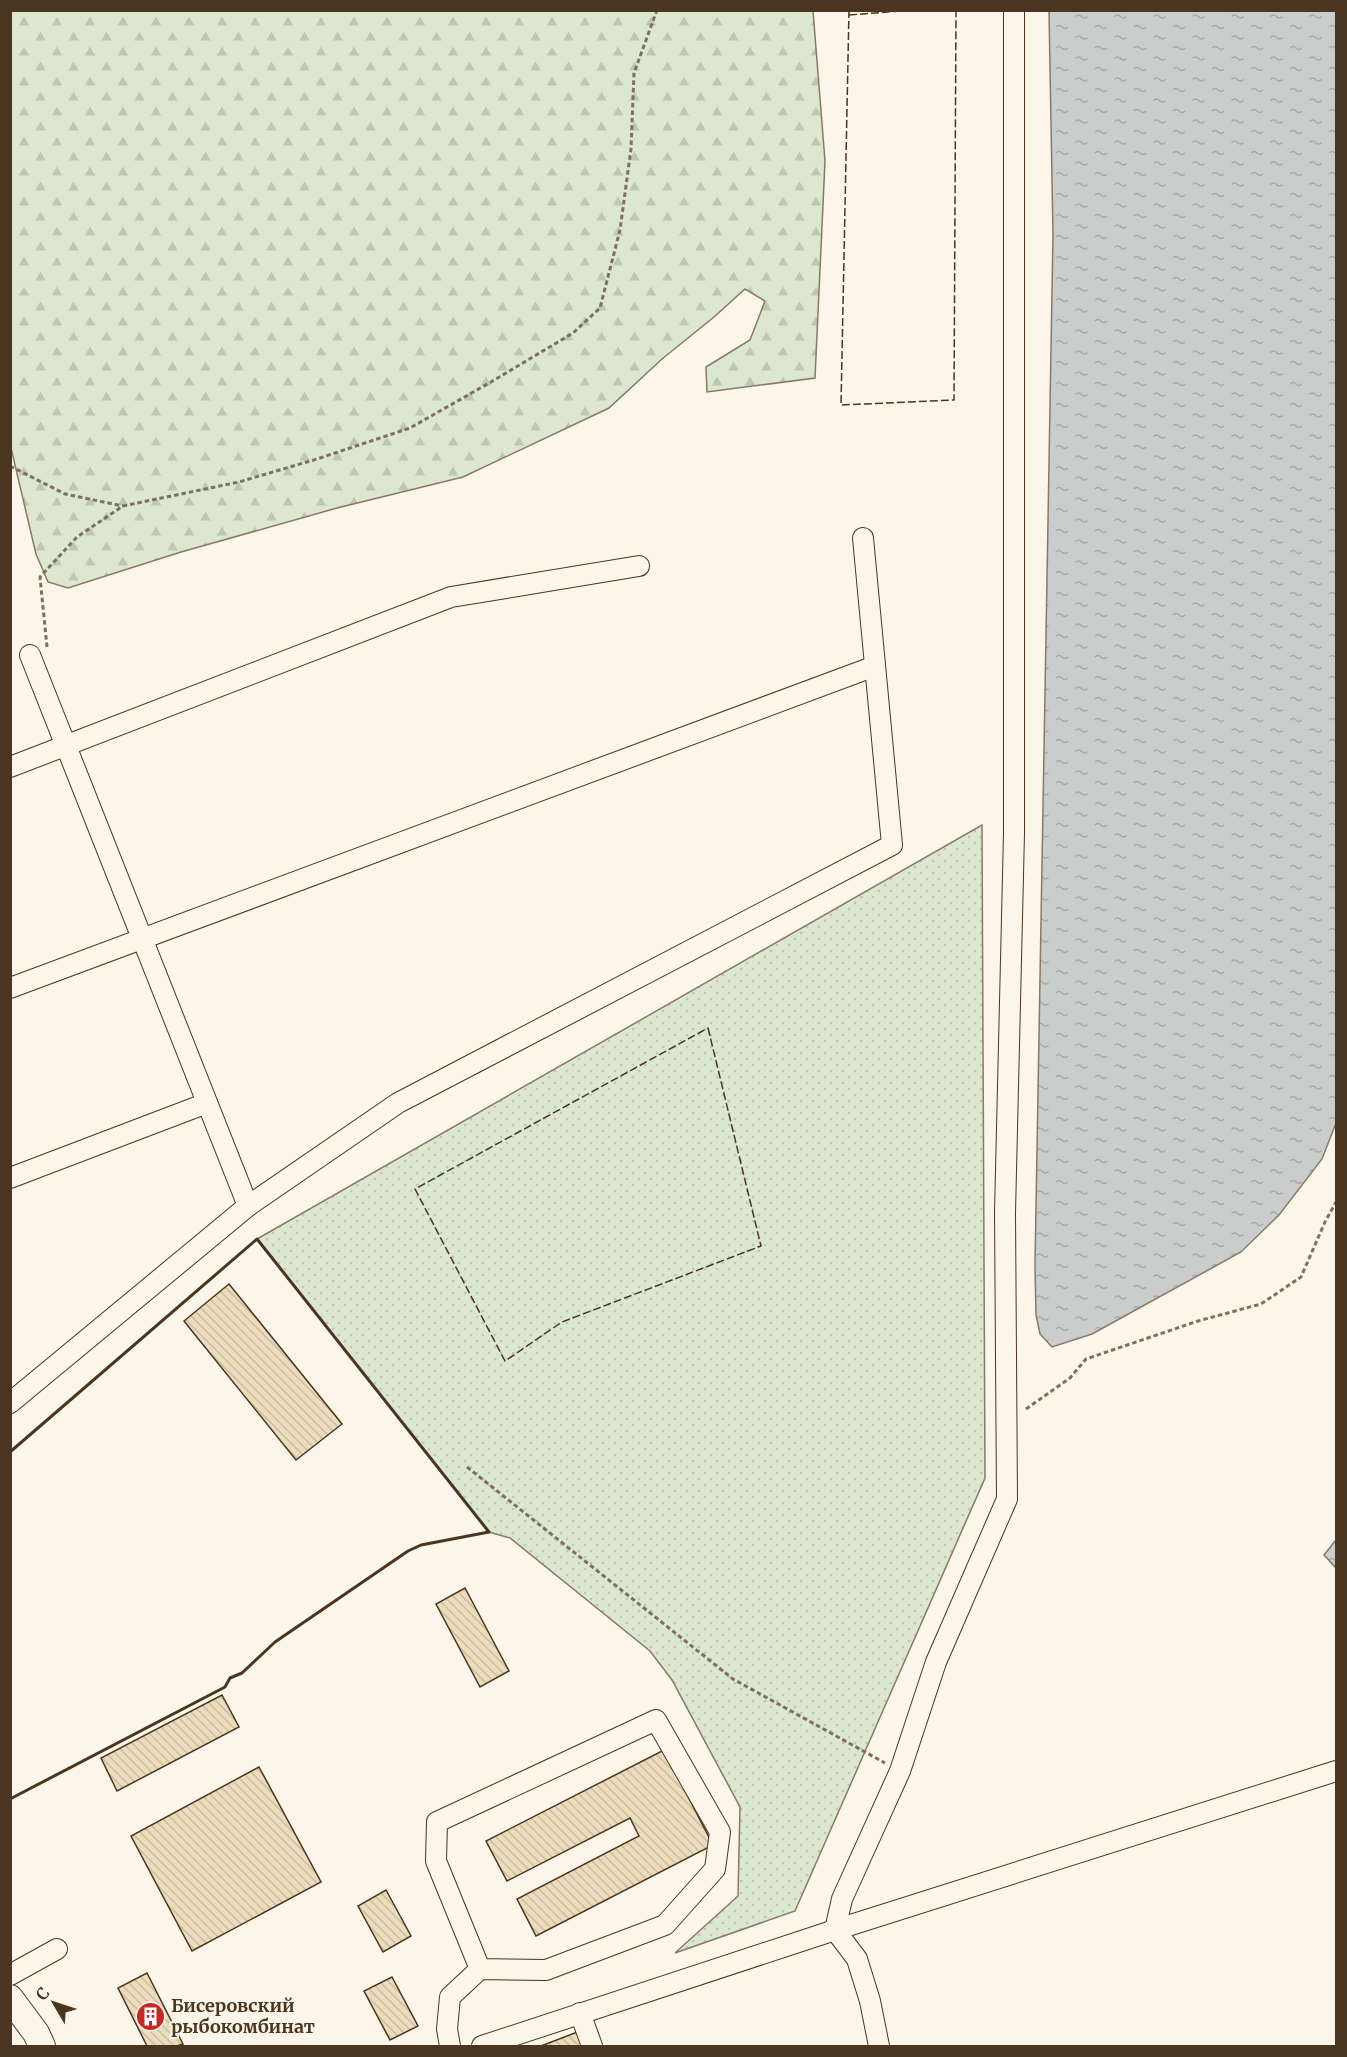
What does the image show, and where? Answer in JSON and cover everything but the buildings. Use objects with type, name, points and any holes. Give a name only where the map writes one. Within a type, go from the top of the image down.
[{"type":"main road","points":[[10,1998],[36,2033],[42,2046]]},
{"type":"street","points":[[835,1930],[842,1899],[900,1771],[936,1662],[1007,1499],[1005,1213],[1014,833],[1014,10]]},
{"type":"street","points":[[10,1403],[248,1206],[398,1103],[892,844],[863,538]]},
{"type":"street","points":[[10,767],[450,597],[639,566]]},
{"type":"street","points":[[39,652],[66,745],[248,1206]]},
{"type":"street","points":[[10,988],[875,666]]},
{"type":"street","points":[[10,1178],[207,1103]]},
{"type":"street","points":[[450,2046],[447,2029],[450,1997],[480,1969],[546,1970],[665,1925],[715,1869],[720,1833],[656,1720],[437,1822],[436,1861],[480,1969]]},
{"type":"street","points":[[482,2046],[835,1930],[1336,1771]]},
{"type":"street","points":[[835,1930],[858,1959],[870,2001],[879,2046]]},
{"type":"street","points":[[10,1975],[57,1949]]},
{"type":"street","points":[[580,2013],[592,2046]]},
{"type":"path","points":[[39,652],[40,577],[77,537],[123,506],[239,482],[410,428],[573,333],[600,308],[620,230],[630,149],[634,73],[657,10]]},
{"type":"path","points":[[10,466],[65,494],[123,506]]},
{"type":"path","points":[[1007,1423],[1070,1378],[1086,1359],[1187,1325],[1261,1304],[1301,1277],[1336,1202]]},
{"type":"path","points":[[467,1467],[733,1679],[900,1771]]},
{"type":"green space","points":[[10,11],[813,11],[825,161],[815,378],[707,392],[706,367],[750,340],[765,301],[745,289],[662,359],[609,408],[463,477],[337,508],[181,552],[68,588],[48,582],[36,554],[11,448]]},
{"type":"green space","points":[[982,825],[985,1478],[795,1911],[675,1953],[738,1896],[740,1807],[672,1680],[650,1651],[510,1538],[489,1532],[257,1239]]},
{"type":"water","points":[[1049,11],[1336,11],[1336,1123],[1322,1159],[1279,1215],[1241,1252],[1092,1334],[1052,1347],[1040,1334],[1036,1315],[1035,1265],[1053,235]]},
{"type":"water","points":[[1336,1540],[1336,1568],[1324,1555]]},
{"type":"fence","points":[[849,10],[841,405],[954,400],[956,10]]},
{"type":"fence","points":[[849,15],[913,10]]},
{"type":"fence","points":[[708,1028],[761,1246],[562,1322],[505,1361],[415,1189],[708,1028]]},
{"type":"wall","points":[[10,1452],[257,1239],[489,1532],[421,1545],[408,1551],[275,1642],[242,1673],[230,1678],[225,1687],[10,1799]]},
{"type":"place","name":"Бисеровский рыбокомбинат","points":[[150,2016]]}]
